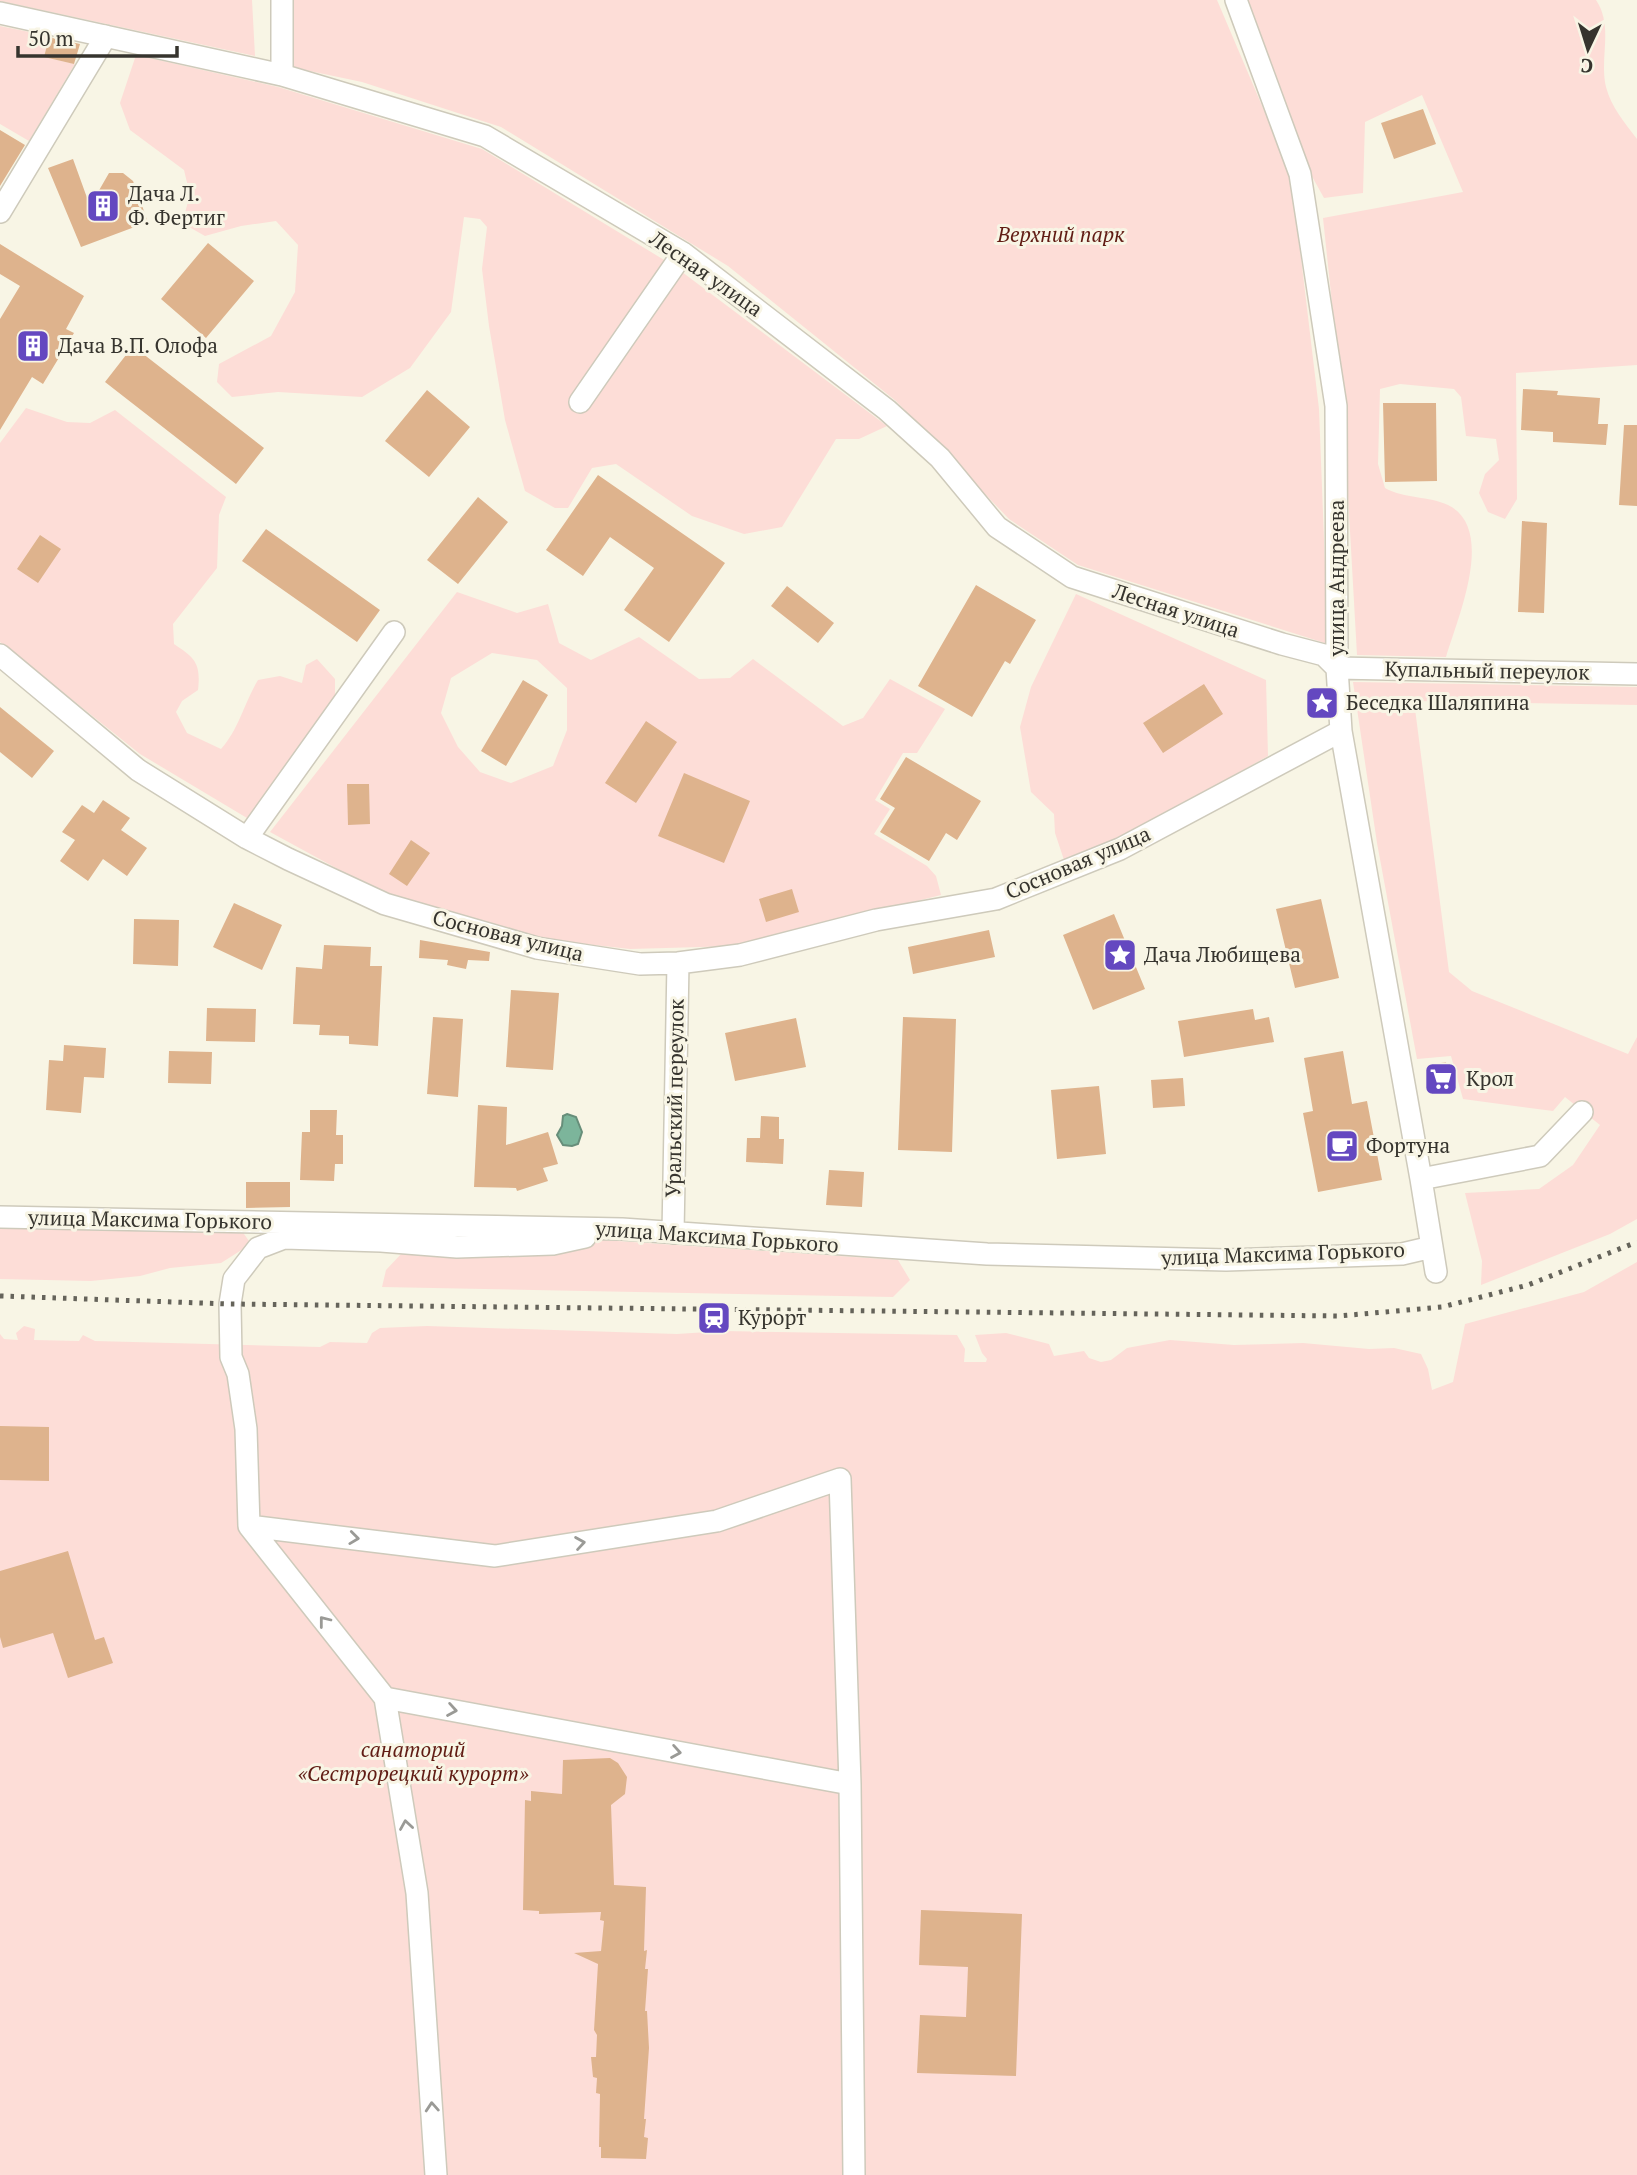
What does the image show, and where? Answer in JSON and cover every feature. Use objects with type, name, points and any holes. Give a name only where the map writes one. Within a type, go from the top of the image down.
[{"type":"street","points":[[282,0],[282,75]]},
{"type":"street","name":"улица Андреева","points":[[1236,0],[1300,174],[1336,405],[1337,668],[1341,731],[1436,1272]]},
{"type":"street","name":"Лесная улица","points":[[0,13],[282,75],[485,136],[683,253],[887,410],[940,458],[996,527],[1072,577],[1324,655],[1337,668]]},
{"type":"street","points":[[0,212],[106,36]]},
{"type":"street","points":[[580,402],[683,253]]},
{"type":"street","points":[[247,838],[394,632]]},
{"type":"street","name":"Сосновая улица","points":[[0,655],[138,770],[247,838],[385,904],[537,948],[640,964],[740,956],[876,920],[996,898],[1120,849],[1341,731]]},
{"type":"street","name":"Купальный переулок","points":[[1337,668],[1637,674]]},
{"type":"street","name":"Уральский переулок","points":[[673,1233],[677,963]]},
{"type":"street","points":[[1421,1179],[1540,1156],[1582,1112]]},
{"type":"street","name":"улица Максима Горького","points":[[0,1217],[622,1229],[987,1254],[1226,1260],[1402,1254],[1432,1247]]},
{"type":"street","points":[[436,2175],[417,1893],[385,1698],[249,1526],[246,1429],[238,1374],[232,1357],[230,1304],[234,1279],[258,1248],[284,1238],[457,1247],[553,1244],[622,1229]]},
{"type":"street","points":[[249,1526],[495,1556],[717,1521],[840,1479],[850,1784],[854,2175]]},
{"type":"street","points":[[385,1698],[850,1784]]},
{"type":"green space","points":[[252,0],[255,56],[0,1]]},
{"type":"green space","name":"Верхний парк","points":[[293,0],[1217,0],[1291,174],[1319,409],[1328,644],[1078,565],[1009,519],[896,401],[728,266],[501,127],[362,82],[286,66]]},
{"type":"green space","points":[[1245,0],[1596,0],[1601,10],[1605,32],[1606,87],[1615,108],[1637,139],[1637,365],[1516,373],[1517,499],[1505,519],[1488,512],[1479,493],[1485,474],[1499,460],[1496,439],[1466,436],[1461,397],[1454,389],[1400,384],[1380,389],[1378,464],[1385,488],[1448,505],[1462,517],[1470,534],[1470,576],[1446,657],[1357,655],[1343,407],[1323,218],[1463,192],[1422,95],[1365,122],[1363,193],[1324,198],[1309,171]]},
{"type":"green space","points":[[0,26],[49,36],[44,57],[75,64],[29,141],[0,124]]},
{"type":"green space","points":[[136,55],[278,87],[482,149],[674,266],[887,426],[859,439],[836,439],[782,527],[744,534],[692,516],[616,464],[592,468],[568,508],[555,508],[525,491],[505,420],[489,326],[482,269],[487,227],[480,219],[464,217],[451,312],[410,368],[362,397],[278,392],[232,397],[217,382],[219,364],[271,336],[295,292],[298,245],[276,221],[241,226],[205,236],[182,223],[190,195],[184,170],[130,130],[120,103]]},
{"type":"green space","points":[[26,408],[67,422],[90,423],[115,410],[226,497],[219,515],[217,568],[173,624],[174,644],[192,658],[198,673],[198,690],[182,701],[176,712],[187,733],[221,749],[232,733],[258,680],[280,676],[302,683],[306,665],[317,659],[335,679],[335,700],[247,818],[140,754],[0,642],[0,443]]},
{"type":"green space","points":[[457,592],[517,613],[548,604],[559,643],[591,660],[639,637],[699,679],[730,678],[753,659],[843,726],[863,718],[890,679],[945,709],[917,753],[903,753],[875,800],[890,809],[874,834],[927,866],[936,876],[941,895],[737,946],[630,949],[541,939],[382,893],[270,832]],"holes":[[[492,653],[537,660],[567,688],[567,730],[553,766],[511,783],[480,772],[458,747],[441,713],[451,678]]]},
{"type":"green space","points":[[1076,594],[1266,680],[1268,756],[1120,839],[1064,860],[1055,833],[1054,814],[1031,792],[1020,727],[1031,687]]},
{"type":"green space","points":[[1353,682],[1637,687],[1637,705],[1414,701],[1449,972],[1472,991],[1628,1054],[1637,1037],[1637,1219],[1610,1234],[1481,1285],[1482,1261],[1465,1193],[1539,1189],[1573,1165],[1600,1125],[1565,1097],[1553,1111],[1463,1099],[1451,1056],[1417,1059],[1377,843]]},
{"type":"green space","points":[[0,1225],[242,1231],[251,1244],[221,1263],[170,1268],[140,1276],[91,1281],[0,1279]]},
{"type":"green space","points":[[602,1240],[898,1260],[910,1280],[893,1297],[382,1287],[386,1270],[403,1252],[549,1254]]},
{"type":"green space","name":"санаторий «Сестрорецкий курорт»","points":[[1637,1262],[1637,2175],[0,2175],[0,1334],[4,1339],[18,1340],[16,1333],[24,1326],[35,1329],[34,1340],[79,1341],[83,1335],[95,1341],[320,1347],[330,1342],[367,1343],[372,1333],[380,1328],[427,1326],[677,1334],[723,1331],[957,1335],[965,1349],[964,1362],[986,1362],[975,1335],[1006,1333],[1049,1344],[1054,1356],[1084,1351],[1089,1358],[1101,1362],[1111,1360],[1127,1348],[1170,1340],[1234,1345],[1303,1343],[1369,1349],[1394,1348],[1421,1354],[1428,1369],[1432,1390],[1453,1382],[1465,1324],[1584,1292]]},
{"type":"shaded area","points":[[567,1114],[576,1117],[582,1132],[578,1144],[572,1146],[563,1145],[557,1135],[563,1116]]},
{"type":"building","points":[[49,37],[80,44],[74,64],[44,57]]},
{"type":"building","points":[[1423,109],[1436,144],[1394,159],[1381,123]]},
{"type":"building","points":[[0,130],[25,145],[0,186]]},
{"type":"building","name":"Дача Л. Ф. Фертиг","points":[[73,159],[90,206],[109,173],[123,173],[133,181],[148,222],[81,247],[48,168]]},
{"type":"building","points":[[208,243],[254,281],[206,338],[161,299]]},
{"type":"building","points":[[0,244],[84,296],[66,329],[74,333],[43,384],[32,377],[0,430],[0,319],[20,286],[0,274]]},
{"type":"building","points":[[133,346],[264,448],[236,484],[105,382]]},
{"type":"building","points":[[1523,389],[1600,398],[1598,424],[1608,424],[1606,445],[1553,442],[1553,432],[1521,430]]},
{"type":"building","points":[[427,390],[470,427],[429,477],[385,441]]},
{"type":"building","points":[[1383,403],[1436,403],[1437,481],[1385,482]]},
{"type":"building","points":[[1624,425],[1637,425],[1637,506],[1619,505]]},
{"type":"building","points":[[598,475],[725,563],[669,642],[624,610],[654,568],[610,537],[583,576],[546,550]]},
{"type":"building","points":[[478,497],[508,522],[458,584],[427,560]]},
{"type":"building","points":[[1522,521],[1547,523],[1544,613],[1518,612]]},
{"type":"building","points":[[266,529],[380,610],[357,642],[242,561]]},
{"type":"building","points":[[40,535],[61,549],[38,583],[17,569]]},
{"type":"building","points":[[976,585],[1036,620],[1010,664],[1005,661],[972,717],[918,686]]},
{"type":"building","points":[[787,586],[834,623],[818,643],[771,606]]},
{"type":"building","points":[[523,680],[548,695],[506,766],[481,751]]},
{"type":"building","points":[[1204,684],[1223,714],[1163,753],[1143,723]]},
{"type":"building","points":[[0,707],[54,751],[32,778],[0,752]]},
{"type":"building","points":[[646,721],[677,742],[636,803],[605,783]]},
{"type":"building","points":[[906,757],[981,801],[957,840],[946,833],[929,861],[880,832],[895,808],[880,799]]},
{"type":"building","points":[[684,773],[750,801],[724,863],[658,836]]},
{"type":"building","points":[[347,784],[369,784],[370,824],[348,825]]},
{"type":"building","points":[[103,800],[130,818],[121,830],[147,848],[127,876],[103,859],[88,881],[60,861],[75,840],[62,832],[82,805],[94,813]]},
{"type":"building","points":[[411,840],[430,853],[407,886],[389,874]]},
{"type":"building","points":[[792,889],[799,912],[766,922],[759,899]]},
{"type":"building","points":[[1321,899],[1339,978],[1295,988],[1276,909]]},
{"type":"building","points":[[234,903],[282,925],[262,970],[213,947]]},
{"type":"building","points":[[1114,914],[1145,989],[1093,1010],[1063,935]]},
{"type":"building","points":[[134,919],[179,920],[178,966],[133,964]]},
{"type":"building","points":[[989,930],[995,957],[913,974],[908,947]]},
{"type":"building","points":[[420,940],[490,952],[489,961],[468,960],[466,969],[447,965],[448,960],[419,958]]},
{"type":"building","points":[[324,945],[371,947],[370,966],[382,966],[378,1046],[349,1044],[349,1036],[319,1035],[320,1025],[293,1024],[296,967],[322,969]]},
{"type":"building","points":[[511,990],[559,993],[553,1070],[506,1067]]},
{"type":"building","points":[[207,1008],[256,1009],[255,1042],[206,1041]]},
{"type":"building","points":[[1253,1009],[1255,1020],[1269,1017],[1274,1042],[1184,1057],[1178,1021]]},
{"type":"building","points":[[433,1017],[463,1019],[458,1097],[427,1094]]},
{"type":"building","points":[[903,1017],[956,1019],[952,1152],[898,1150]]},
{"type":"building","points":[[796,1018],[806,1067],[735,1081],[725,1033]]},
{"type":"building","points":[[64,1045],[106,1048],[104,1078],[84,1077],[81,1113],[46,1110],[49,1060],[63,1061]]},
{"type":"building","points":[[169,1051],[212,1052],[211,1084],[168,1083]]},
{"type":"building","name":"Фортуна","points":[[1343,1051],[1352,1104],[1367,1101],[1382,1180],[1318,1192],[1303,1113],[1313,1111],[1304,1058]]},
{"type":"building","name":"Крол","points":[[1446,1062],[1452,1092],[1436,1095],[1430,1065]]},
{"type":"building","points":[[1183,1078],[1185,1106],[1153,1108],[1151,1080]]},
{"type":"building","points":[[1099,1086],[1106,1154],[1057,1159],[1051,1090]]},
{"type":"building","points":[[478,1105],[507,1107],[506,1145],[548,1132],[558,1164],[543,1168],[548,1181],[517,1191],[516,1188],[474,1187]]},
{"type":"building","points":[[310,1110],[337,1110],[336,1135],[343,1135],[343,1164],[335,1164],[334,1181],[300,1180],[302,1132],[310,1132]]},
{"type":"building","points":[[761,1116],[779,1117],[779,1139],[784,1139],[783,1164],[746,1162],[747,1138],[760,1138]]},
{"type":"building","points":[[829,1170],[864,1172],[862,1207],[826,1205]]},
{"type":"building","points":[[246,1182],[290,1182],[290,1207],[246,1208]]},
{"type":"building","points":[[0,1426],[49,1427],[49,1481],[0,1480]]},
{"type":"building","points":[[68,1551],[95,1640],[104,1637],[113,1663],[68,1678],[53,1633],[3,1648],[0,1637],[0,1571]]},
{"type":"building","points":[[610,1758],[618,1763],[627,1777],[625,1794],[611,1805],[614,1885],[646,1887],[644,1951],[647,1950],[645,1969],[648,1969],[645,2011],[649,2048],[644,2119],[644,2137],[648,2138],[646,2159],[601,2158],[600,2094],[596,2093],[597,2078],[593,2077],[591,2057],[596,2057],[597,2035],[594,2030],[598,1964],[574,1953],[601,1951],[604,1921],[600,1920],[601,1912],[539,1914],[539,1911],[523,1910],[525,1800],[531,1801],[531,1791],[562,1794],[563,1760]]},
{"type":"building","points":[[921,1910],[1022,1914],[1016,2076],[917,2073],[920,2015],[966,2017],[968,1967],[919,1965]]},
{"type":"railway","points":[[0,1296],[230,1304],[1339,1316],[1442,1307],[1528,1285],[1637,1242]]},
{"type":"place","name":"Дача Л. Ф. Фертиг","points":[[103,206]]},
{"type":"place","name":"Дача В.П. Олофа","points":[[33,346]]},
{"type":"place","name":"Беседка Шаляпина","points":[[1322,703]]},
{"type":"place","name":"Дача Любищева","points":[[1120,955]]},
{"type":"place","name":"Крол","points":[[1441,1079]]},
{"type":"place","name":"Фортуна","points":[[1342,1146]]},
{"type":"place","name":"Курорт","points":[[714,1318]]}]
